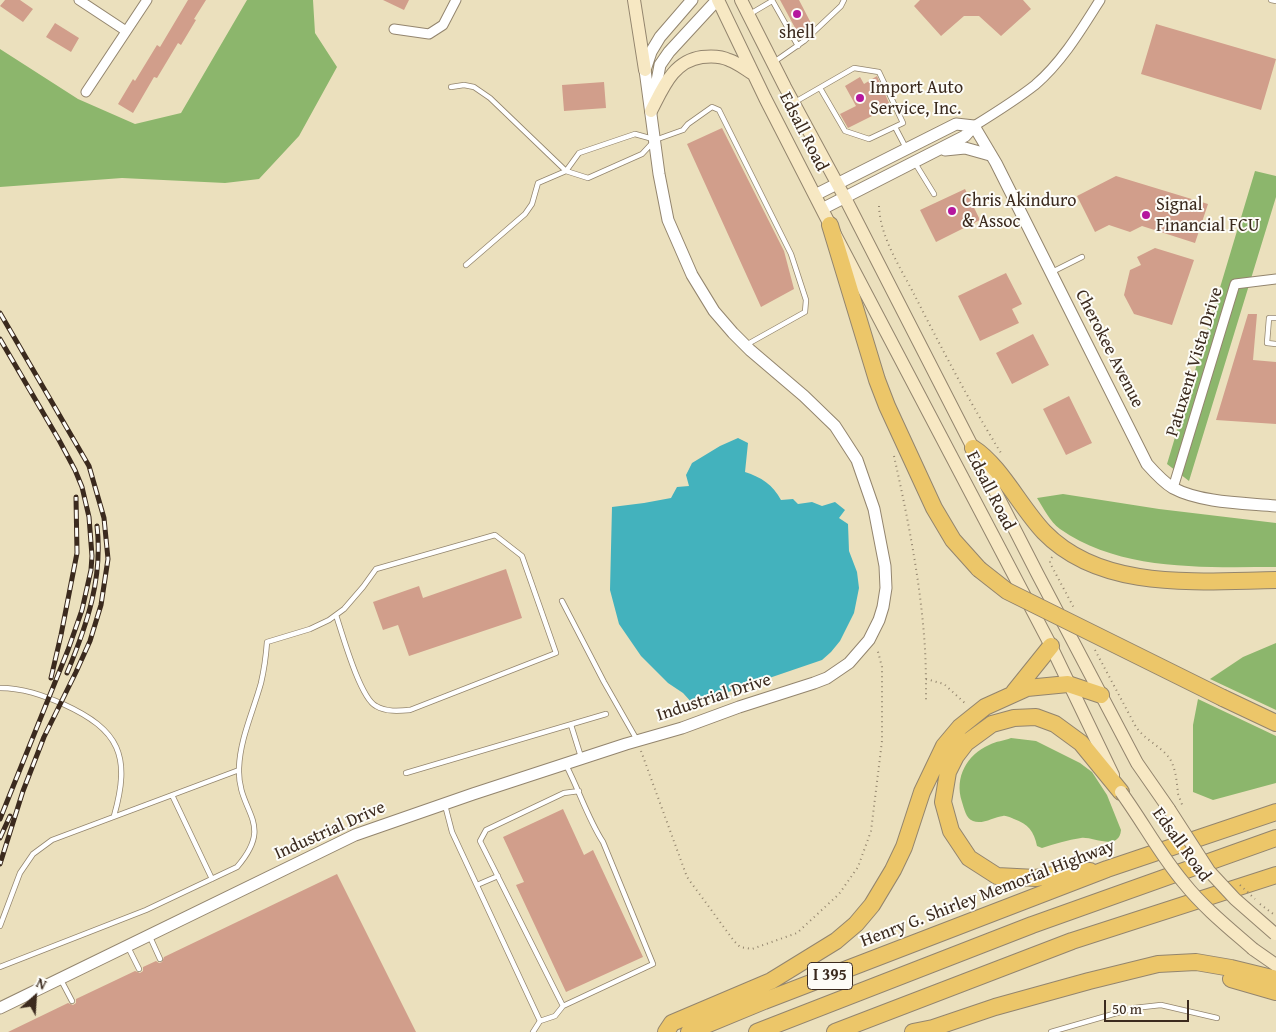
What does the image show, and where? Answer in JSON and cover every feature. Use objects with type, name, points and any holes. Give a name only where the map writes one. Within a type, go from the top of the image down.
[{"type":"highway","points":[[830,225],[877,380],[934,508],[953,540],[979,569],[1007,590],[1276,723]]},
{"type":"highway","points":[[973,448],[985,456],[1029,516],[1045,534],[1077,557],[1095,566],[1134,577],[1164,580],[1276,580]]},
{"type":"highway","points":[[1012,694],[1051,646]]},
{"type":"highway","points":[[666,1032],[672,1023],[778,977],[836,942],[856,924],[872,905],[893,870],[904,847],[922,792],[944,746],[960,727],[985,707],[1027,688],[1068,684],[1101,695]]},
{"type":"highway","points":[[1107,869],[1036,878],[997,876],[969,858],[951,831],[943,802],[948,772],[956,756],[966,743],[992,724],[1014,718],[1036,717],[1055,724],[1081,743],[1121,792]]},
{"type":"highway","name":"Henry G. Shirley Memorial Highway","points":[[689,1032],[764,1001],[1107,869],[1276,812]]},
{"type":"highway","points":[[757,1032],[1032,925],[1276,838]]},
{"type":"highway","points":[[835,1032],[1072,941],[1276,875]]},
{"type":"highway","points":[[913,1032],[933,1028],[995,1007],[1158,964],[1196,962],[1276,979]]},
{"type":"highway","points":[[1112,975],[1159,971],[1199,971],[1246,982],[1276,992]]},
{"type":"main road","points":[[634,0],[645,70]]},
{"type":"main road","name":"Edsall Road","points":[[717,0],[830,225],[1051,646],[1121,792],[1137,813],[1161,854],[1185,885],[1214,915],[1253,949],[1276,965]]},
{"type":"main road","name":"Edsall Road","points":[[742,0],[1137,763],[1209,870],[1235,899],[1276,934]]},
{"type":"main road","points":[[651,111],[668,78],[681,65],[694,58],[711,56],[729,59],[753,74]]},
{"type":"street","points":[[79,0],[126,30]]},
{"type":"street","points":[[86,92],[147,0]]},
{"type":"street","points":[[394,29],[429,34],[443,25],[456,0]]},
{"type":"street","name":"Industrial Drive","points":[[0,1008],[355,835],[445,803],[582,758],[682,728],[827,678],[858,655],[873,634],[883,607],[886,588],[885,566],[874,509],[857,460],[844,438],[824,415],[746,346],[714,311],[692,275],[674,237],[664,206],[645,70],[651,52],[660,37],[692,0]]},
{"type":"street","name":"Industrial Drive","points":[[651,111],[660,65],[668,52],[717,0]]},
{"type":"street","points":[[822,209],[965,136],[974,126],[1022,95],[1048,73],[1076,39],[1100,0]]},
{"type":"street","points":[[815,195],[956,124],[974,126]]},
{"type":"street","name":"Cherokee Avenue","points":[[974,126],[1147,464],[1159,477],[1174,488],[1202,498],[1276,506]]},
{"type":"street","points":[[931,153],[965,148],[990,155]]},
{"type":"street","name":"Patuxent Vista Drive","points":[[1174,488],[1235,284],[1276,278]]},
{"type":"lane","points":[[749,15],[772,0],[798,46]]},
{"type":"lane","points":[[773,63],[798,46],[841,6],[844,0]]},
{"type":"lane","points":[[1271,0],[1276,1]]},
{"type":"lane","points":[[794,103],[854,68],[879,72],[903,123],[869,139],[844,132],[820,88]]},
{"type":"lane","points":[[451,87],[464,84],[474,87],[490,98],[566,171],[588,178],[642,154],[655,140],[683,130],[688,124],[712,107],[719,110],[791,254],[806,300],[805,312],[746,346]]},
{"type":"lane","points":[[895,127],[906,149]]},
{"type":"lane","points":[[466,265],[525,214],[532,204],[538,183],[566,171],[579,153],[634,134],[655,140]]},
{"type":"lane","points":[[915,162],[934,194]]},
{"type":"lane","points":[[1050,273],[1082,257]]},
{"type":"lane","points":[[1276,318],[1269,318],[1267,343],[1276,344]]},
{"type":"lane","points":[[0,967],[146,910],[237,867],[247,856],[254,842],[256,828],[240,784],[239,770],[241,748],[260,684],[267,642],[310,629],[336,615],[363,587],[376,569],[495,535],[522,556],[556,654],[410,710],[393,711],[374,706],[362,690],[336,615]]},
{"type":"lane","points":[[562,601],[637,741]]},
{"type":"lane","points":[[0,688],[39,693],[80,712],[103,727],[114,740],[122,768],[120,796],[114,816]]},
{"type":"lane","points":[[406,773],[606,714]]},
{"type":"lane","points":[[571,725],[582,758]]},
{"type":"lane","points":[[533,1032],[540,1022],[555,1016],[563,1006],[653,964],[603,842],[598,835],[566,764]]},
{"type":"lane","points":[[0,926],[20,873],[32,854],[52,840],[239,770]]},
{"type":"lane","points":[[563,1006],[480,841],[486,830],[564,793],[579,791]]},
{"type":"lane","points":[[172,795],[212,879]]},
{"type":"lane","points":[[445,803],[452,832],[540,1022]]},
{"type":"lane","points":[[477,885],[498,876]]},
{"type":"lane","points":[[150,935],[160,959]]},
{"type":"lane","points":[[128,946],[139,969]]},
{"type":"lane","points":[[60,979],[72,1001]]},
{"type":"lane","points":[[1051,1032],[1134,1008],[1161,1005],[1217,1018]]},
{"type":"path","points":[[893,454],[910,534],[920,599],[925,651],[926,703]]},
{"type":"path","points":[[643,755],[686,877],[734,941],[740,947],[752,949],[797,933],[839,894],[858,867],[871,831],[882,741],[882,667],[873,634]]},
{"type":"path","points":[[926,679],[944,684],[952,689],[976,714]]},
{"type":"path","points":[[1178,794],[1184,812]]},
{"type":"path","points":[[1234,880],[1276,916]]},
{"type":"green space","points":[[247,0],[313,0],[315,33],[337,67],[299,136],[259,179],[225,183],[122,178],[0,187],[0,49],[78,99],[135,124],[181,113]]},
{"type":"green space","points":[[1255,171],[1276,176],[1276,197],[1189,481],[1167,464]]},
{"type":"green space","points":[[1063,494],[1159,509],[1276,523],[1276,567],[1164,564],[1110,553],[1084,543],[1056,526],[1037,498]]},
{"type":"green space","points":[[1276,643],[1276,710],[1210,679],[1243,657]]},
{"type":"green space","points":[[1198,699],[1276,736],[1276,783],[1213,800],[1193,792],[1193,725]]},
{"type":"green space","points":[[1011,738],[1036,741],[1080,763],[1092,772],[1107,795],[1121,830],[1119,837],[1110,842],[1081,838],[1042,848],[1037,846],[1032,832],[1027,826],[1019,821],[1006,816],[980,822],[971,820],[966,813],[960,793],[961,776],[964,768],[981,749]]},
{"type":"water","points":[[738,438],[748,443],[745,472],[766,482],[781,500],[793,499],[798,504],[812,502],[822,506],[835,502],[845,510],[839,518],[848,524],[849,551],[857,572],[859,588],[854,613],[840,641],[822,660],[693,704],[683,693],[668,683],[641,656],[619,624],[610,590],[612,507],[671,498],[677,487],[689,486],[686,475],[692,463],[720,446]]},
{"type":"building","points":[[5,0],[20,0],[33,9],[23,22],[0,6]]},
{"type":"building","points":[[188,0],[206,0],[181,45],[178,43],[157,78],[154,77],[133,113],[118,104],[157,45],[160,47]]},
{"type":"building","points":[[383,0],[409,0],[404,10]]},
{"type":"building","name":"shell","points":[[780,0],[799,0],[813,27],[800,37]]},
{"type":"building","points":[[920,0],[1023,0],[1031,9],[1001,36],[979,16],[964,16],[941,36],[914,6]]},
{"type":"building","points":[[55,23],[79,38],[71,52],[46,37]]},
{"type":"building","points":[[1156,24],[1276,59],[1261,110],[1141,74]]},
{"type":"building","points":[[877,76],[889,103],[877,109],[878,113],[848,128],[840,114],[856,106],[845,86],[860,77],[864,84]]},
{"type":"building","points":[[604,82],[606,108],[564,111],[562,85]]},
{"type":"building","points":[[722,128],[784,251],[794,289],[761,307],[687,144]]},
{"type":"building","name":"Signal Financial FCU","points":[[1116,176],[1208,204],[1195,243],[1142,226],[1130,232],[1109,225],[1095,232],[1077,196]]},
{"type":"building","points":[[965,189],[980,220],[936,242],[920,210]]},
{"type":"building","points":[[1155,248],[1194,260],[1172,325],[1134,314],[1124,295],[1130,270],[1141,265],[1137,257]]},
{"type":"building","points":[[1006,273],[1022,304],[1012,309],[1019,323],[980,341],[958,296]]},
{"type":"building","points":[[1248,314],[1257,314],[1253,360],[1276,362],[1276,424],[1216,420]]},
{"type":"building","points":[[1033,334],[1049,365],[1012,384],[996,353]]},
{"type":"building","points":[[1069,396],[1092,443],[1066,455],[1043,409]]},
{"type":"building","points":[[506,569],[522,618],[409,656],[398,625],[383,630],[373,602],[419,586],[423,598]]},
{"type":"building","points":[[563,809],[584,855],[593,850],[643,957],[566,992],[516,885],[524,882],[503,837]]},
{"type":"building","points":[[337,874],[416,1032],[8,1032],[68,1003],[73,1005],[76,1003],[76,999],[135,971],[140,973],[143,971],[143,967],[156,961],[162,962],[164,957]]},
{"type":"railway","points":[[0,313],[89,466],[104,518],[108,559],[101,605],[90,641],[44,737],[23,791],[0,864]]},
{"type":"railway","points":[[0,339],[75,470],[82,487],[89,517],[92,556],[91,570],[82,610],[68,650],[0,819]]},
{"type":"railway","points":[[51,678],[77,553],[76,497]]},
{"type":"railway","points":[[67,673],[92,601],[98,564],[97,526]]},
{"type":"railway","points":[[0,838],[10,816]]},
{"type":"place","name":"shell","points":[[797,14]]},
{"type":"place","name":"Import Auto Service, Inc.","points":[[860,98]]},
{"type":"place","name":"Chris Akinduro & Assoc","points":[[952,211]]},
{"type":"place","name":"Signal Financial FCU","points":[[1146,215]]}]
